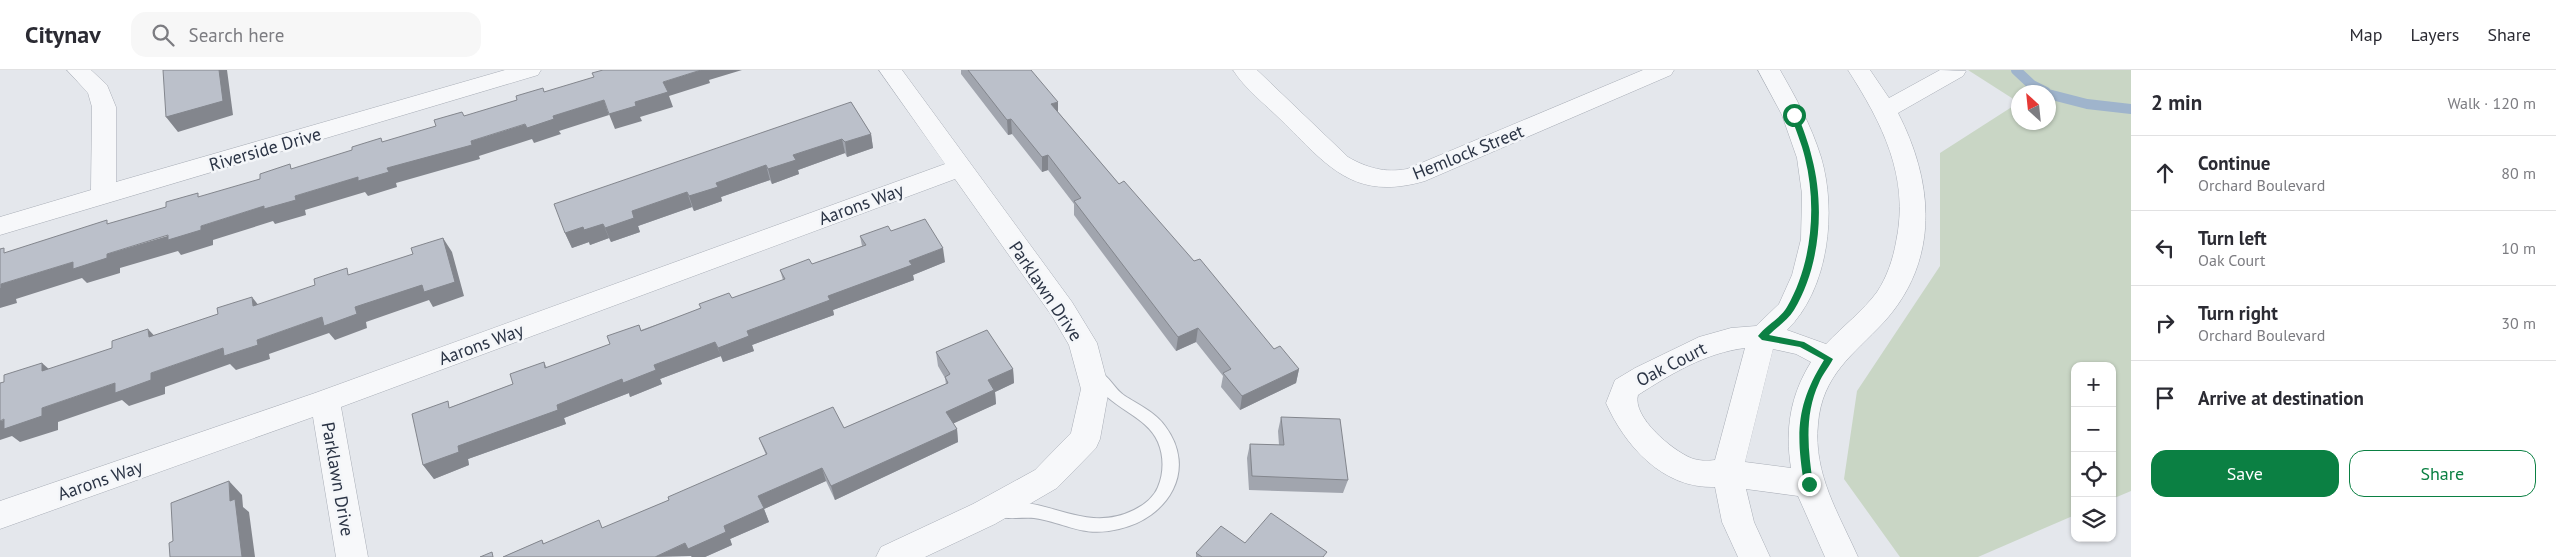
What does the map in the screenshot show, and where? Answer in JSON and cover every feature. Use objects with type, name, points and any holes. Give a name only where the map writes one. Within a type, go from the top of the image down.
[{"type":"street","points":[[78,70],[99,90],[104,107],[104,193]]},
{"type":"street","name":"Riverside Drive","points":[[0,226],[104,193],[312,136],[506,74],[530,70]]},
{"type":"street","name":"Parklawn Drive","points":[[890,70],[1062,309],[1083,343],[1095,388],[1085,439],[1046,479],[984,514],[892,557]]},
{"type":"street","name":"Hemlock Street","points":[[1244,70],[1339,163],[1353,172],[1374,179],[1392,180],[1416,175],[1663,70]]},
{"type":"street","points":[[1754,557],[1738,522],[1727,473],[1762,336],[1790,310],[1805,274],[1814,238],[1815,194],[1809,158],[1794,115],[1769,70]]},
{"type":"street","points":[[1842,557],[1825,529],[1809,484],[1803,445],[1805,411],[1815,382],[1829,359],[1867,323],[1884,302],[1901,272],[1912,233],[1915,209],[1911,177],[1903,145],[1886,110],[1859,70]]},
{"type":"street","points":[[1886,110],[1955,71]]},
{"type":"street","name":"Aarons Way","points":[[0,514],[325,401],[960,168]]},
{"type":"street","name":"Oak Court","points":[[1809,484],[1727,473],[1703,474],[1683,469],[1652,448],[1628,421],[1621,403],[1624,388],[1663,364],[1702,346],[1736,338],[1762,336],[1801,344],[1829,359]]},
{"type":"street","name":"Parklawn Drive","points":[[325,401],[352,557]]},
{"type":"lane","points":[[984,514],[1016,510],[1043,513],[1079,524],[1110,525],[1137,517],[1155,505],[1166,488],[1171,469],[1169,449],[1160,432],[1151,422],[1111,394],[1089,365]]},
{"type":"green space","points":[[1968,70],[2131,70],[2131,491],[2116,497],[2116,362],[2071,362],[2071,517],[1978,557],[1900,557],[1844,479],[1857,391],[1940,266],[1940,153],[2011,107],[2011,130],[2056,130],[2056,85],[2011,85],[2011,98]]},
{"type":"building","points":[[163,70],[219,70],[223,101],[166,117]]},
{"type":"building","points":[[603,70],[701,70],[663,82],[668,92],[635,102],[636,106],[609,114],[604,100],[553,116],[554,119],[527,128],[525,124],[471,141],[472,145],[387,168],[389,172],[358,181],[358,177],[295,196],[296,200],[264,209],[264,206],[201,226],[201,230],[168,240],[168,235],[107,254],[107,258],[73,269],[73,262],[1,284],[0,289],[0,249],[4,248],[4,253],[107,220],[107,224],[166,207],[166,202],[198,193],[198,197],[260,179],[260,174],[290,164],[291,169],[352,150],[352,147],[381,138],[382,142],[436,126],[434,120],[462,112],[464,116],[517,100],[516,96],[543,88],[544,92],[594,77],[592,73]]},
{"type":"building","points":[[968,70],[1031,70],[1058,102],[1051,104],[1119,184],[1124,181],[1194,261],[1200,259],[1274,349],[1280,346],[1299,369],[1242,396],[1223,373],[1231,369],[1198,328],[1178,337],[1074,201],[1081,198],[1048,155],[1042,157],[1011,119],[1007,120]]},
{"type":"building","points":[[851,102],[871,134],[845,142],[842,139],[793,155],[796,160],[768,169],[766,165],[716,183],[718,187],[689,196],[687,192],[632,211],[634,218],[605,228],[603,224],[584,230],[583,227],[565,233],[554,204]]},
{"type":"building","points":[[925,219],[943,248],[909,261],[912,265],[828,296],[830,300],[747,331],[749,336],[718,348],[715,342],[654,365],[656,370],[623,383],[622,379],[557,405],[558,410],[458,446],[459,452],[423,465],[412,414],[448,401],[449,408],[513,384],[510,374],[544,362],[545,368],[610,344],[607,336],[639,325],[641,331],[701,308],[699,304],[729,293],[732,298],[785,279],[780,270],[809,259],[812,264],[866,245],[860,236],[888,226],[891,231]]},
{"type":"building","points":[[443,238],[455,282],[424,292],[422,285],[355,307],[357,314],[324,326],[322,317],[257,340],[258,345],[224,356],[223,348],[151,373],[151,380],[115,393],[115,383],[42,408],[42,416],[4,429],[4,419],[0,421],[0,383],[4,382],[4,375],[42,363],[42,371],[112,348],[112,341],[148,329],[149,337],[218,314],[217,308],[252,297],[253,306],[315,285],[314,279],[347,268],[348,275],[413,254],[411,248]]},
{"type":"building","points":[[987,330],[1013,369],[988,380],[994,390],[946,412],[957,429],[831,486],[822,468],[758,496],[764,508],[724,526],[726,532],[688,549],[685,543],[655,557],[503,557],[542,540],[543,544],[599,520],[602,528],[669,500],[668,497],[767,454],[759,438],[833,407],[844,428],[948,383],[945,377],[950,374],[936,352]]},
{"type":"building","points":[[1281,417],[1340,419],[1348,480],[1252,476],[1250,444],[1284,445]]},
{"type":"building","points":[[229,481],[230,501],[235,499],[242,557],[170,557],[169,543],[173,541],[171,503]]},
{"type":"building","points":[[1271,513],[1327,552],[1323,557],[1202,557],[1196,553],[1221,526],[1245,543]]},
{"type":"building","points":[[492,552],[493,557],[480,557]]},
{"type":"waterway","points":[[2016,70],[2032,85]]},
{"type":"waterway","points":[[2056,96],[2087,104],[2131,109]]},
{"type":"route","points":[[1794,115],[1809,158],[1815,194],[1814,238],[1805,274],[1790,310],[1762,336],[1801,344],[1829,359],[1815,382],[1805,411],[1803,445],[1809,484]]}]
